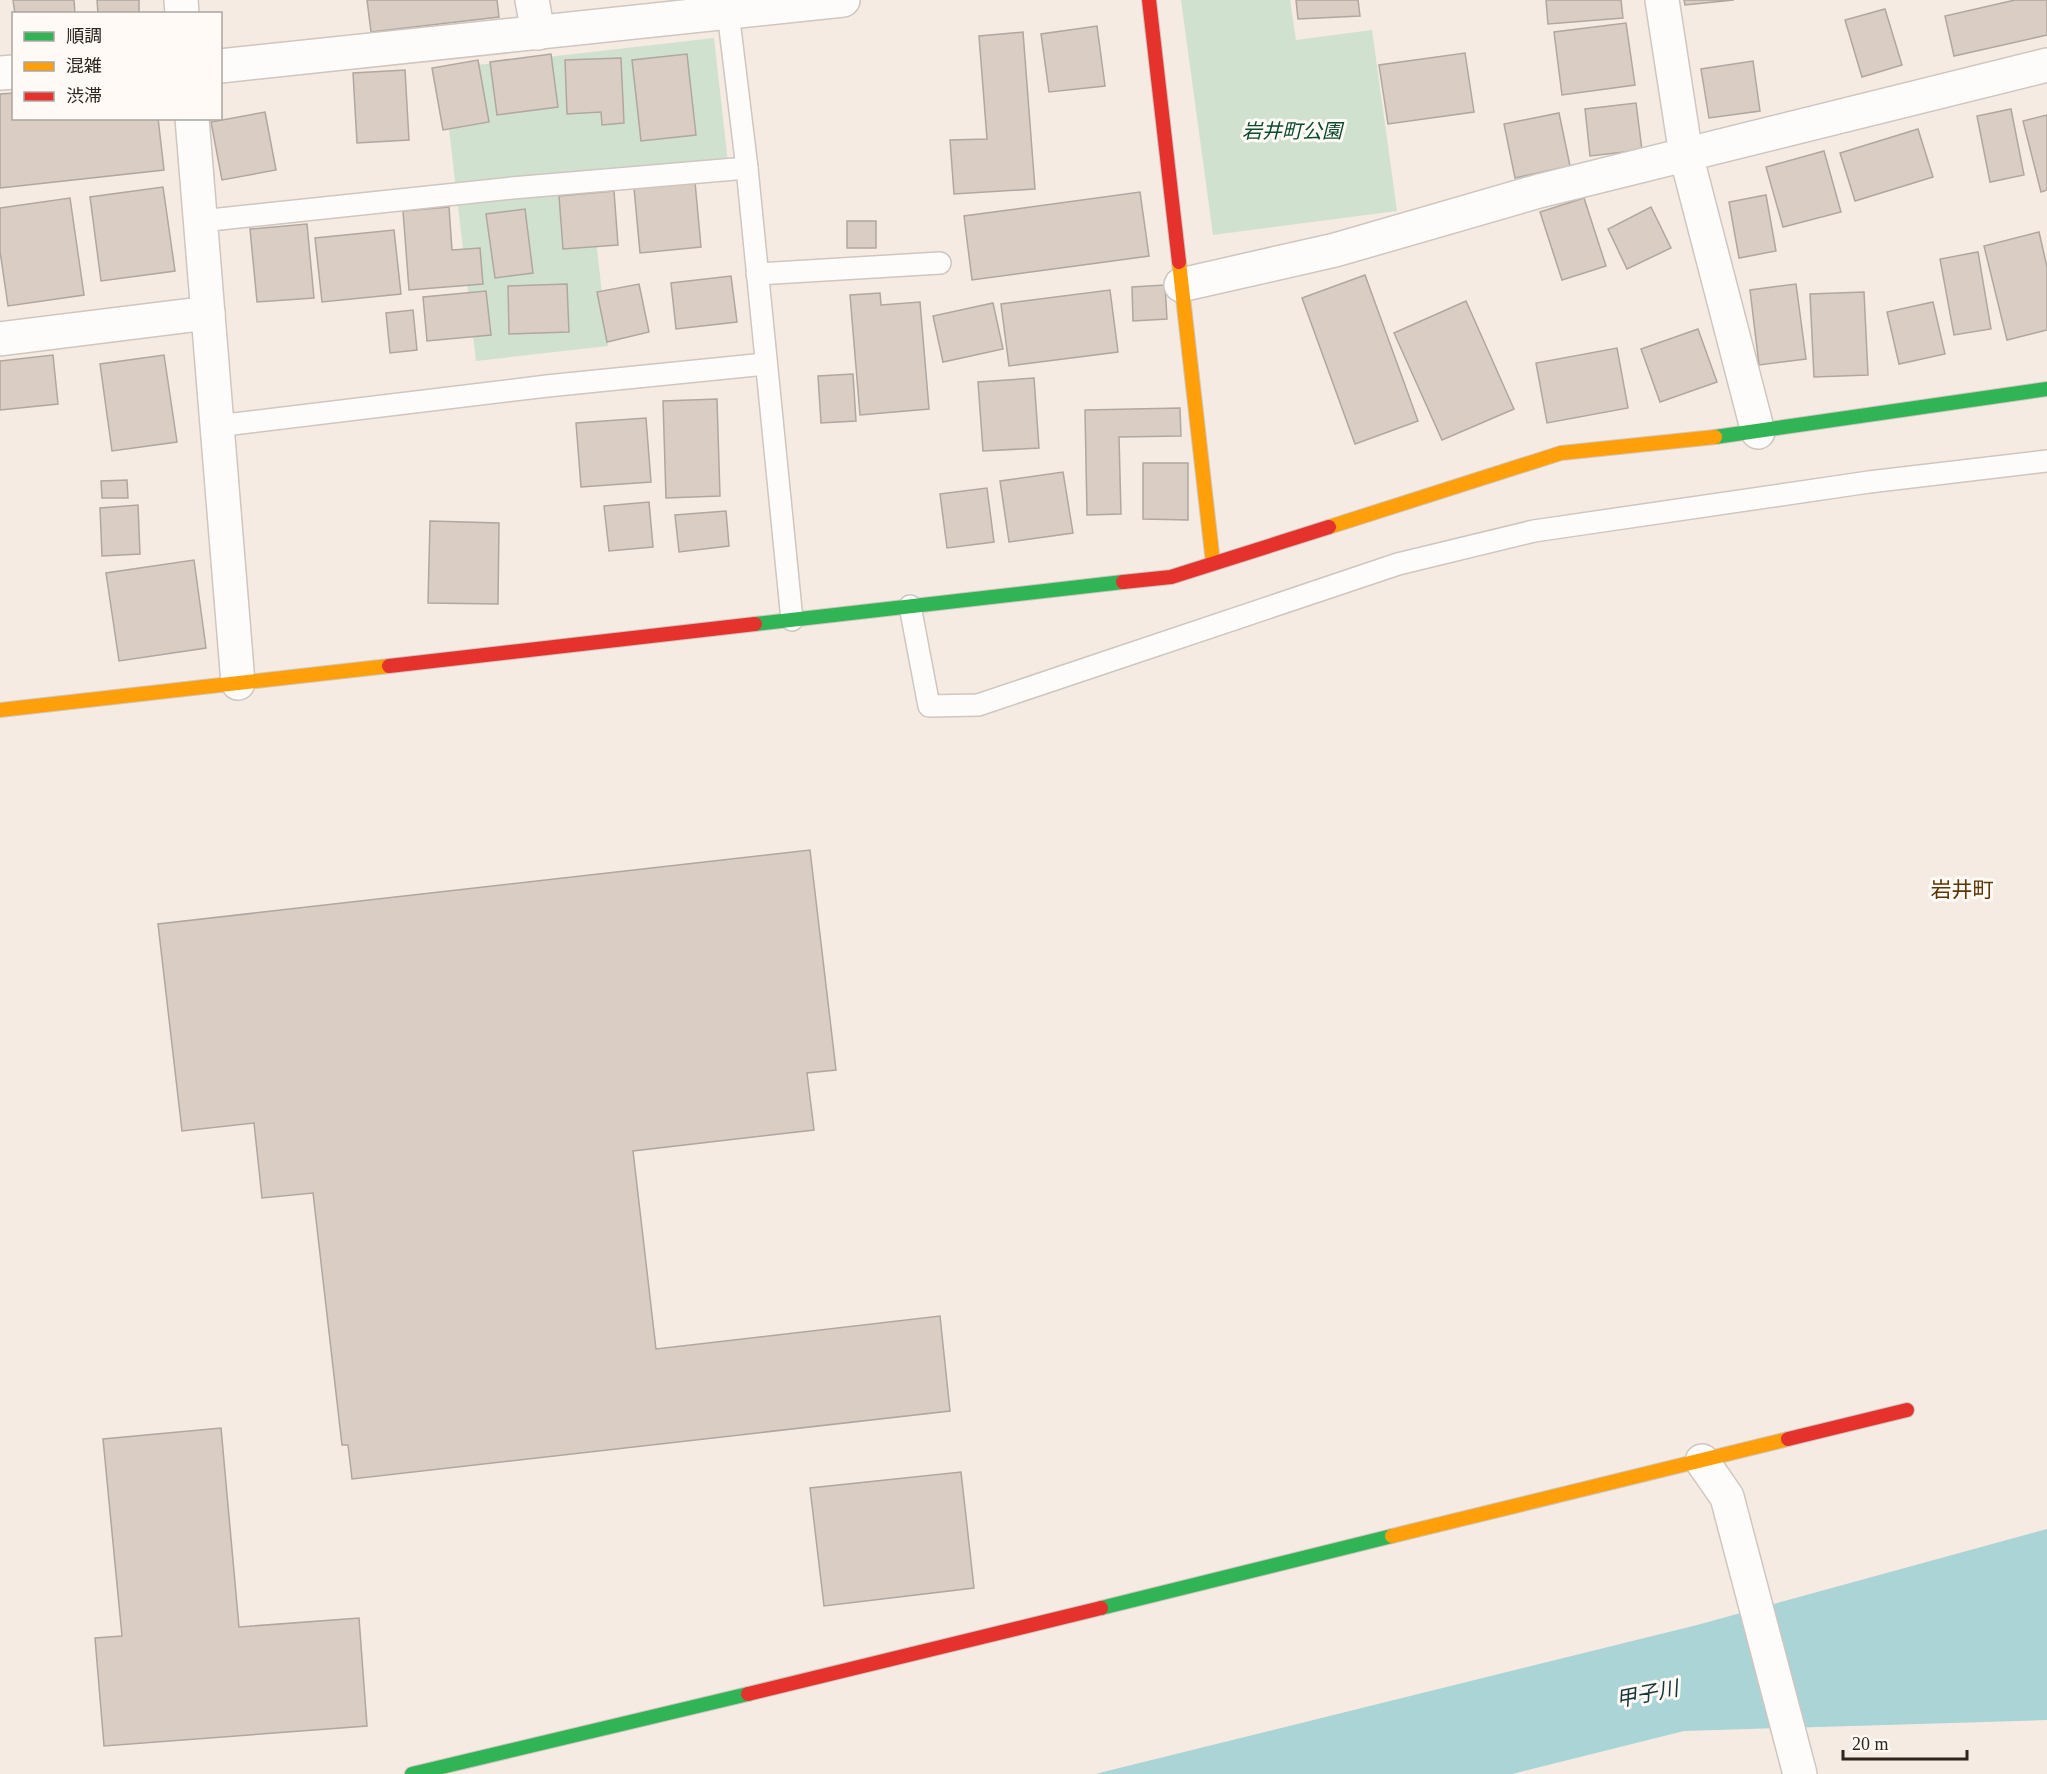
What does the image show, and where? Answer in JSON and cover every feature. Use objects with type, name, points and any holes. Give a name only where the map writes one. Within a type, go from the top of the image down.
[{"type":"street","points":[[532,0],[538,33]]},
{"type":"street","points":[[222,66],[843,0]]},
{"type":"street","points":[[1149,0],[1213,563]]},
{"type":"street","points":[[1662,0],[1686,155],[1758,432]]},
{"type":"street","points":[[1181,285],[1335,250],[1539,191],[2047,65]]},
{"type":"street","points":[[192,120],[238,683]]},
{"type":"street","points":[[0,339],[208,313]]},
{"type":"street","points":[[0,710],[1171,577],[1561,453],[1758,432],[2047,389]]},
{"type":"street","points":[[412,1774],[634,1722],[1907,1410]]},
{"type":"street","points":[[1702,1461],[1727,1497],[1800,1774]]},
{"type":"lane","points":[[728,12],[747,168],[792,620]]},
{"type":"lane","points":[[201,221],[524,187],[747,168]]},
{"type":"lane","points":[[757,274],[940,262]]},
{"type":"lane","points":[[217,426],[547,386],[765,364]]},
{"type":"lane","points":[[910,606],[929,706],[978,705],[1398,564],[1534,531],[1869,482],[2047,461]]},
{"type":"green space","name":"岩井町公園","points":[[1181,0],[1290,0],[1296,40],[1372,30],[1397,211],[1213,235]]},
{"type":"green space","points":[[714,38],[728,163],[589,179],[608,346],[476,361],[442,69]]},
{"type":"water","name":"甲子川","points":[[2047,1529],[2047,1720],[1684,1731],[1512,1774],[1095,1774],[1697,1625]]},
{"type":"building","points":[[13,0],[74,0],[75,12],[15,12]]},
{"type":"building","points":[[97,0],[139,0],[139,12],[98,12]]},
{"type":"building","points":[[367,0],[497,0],[499,17],[371,32]]},
{"type":"building","points":[[1296,0],[1358,0],[1360,16],[1298,19]]},
{"type":"building","points":[[1546,0],[1621,0],[1623,18],[1548,24]]},
{"type":"building","points":[[1684,0],[1734,0],[1685,5]]},
{"type":"building","points":[[2015,0],[2047,0],[2047,35],[1954,56],[1945,16]]},
{"type":"building","points":[[1885,9],[1902,65],[1862,77],[1845,20]]},
{"type":"building","points":[[1626,23],[1635,85],[1562,95],[1554,32]]},
{"type":"building","points":[[1097,26],[1105,86],[1049,92],[1041,34]]},
{"type":"building","points":[[1023,32],[1035,189],[954,194],[950,140],[987,139],[979,36]]},
{"type":"building","points":[[1465,53],[1474,112],[1388,124],[1379,65]]},
{"type":"building","points":[[551,54],[558,107],[497,115],[490,62]]},
{"type":"building","points":[[687,54],[696,135],[641,141],[632,60]]},
{"type":"building","points":[[621,58],[624,123],[602,125],[601,112],[567,114],[565,60]]},
{"type":"building","points":[[478,60],[489,122],[443,130],[432,68]]},
{"type":"building","points":[[1753,61],[1760,111],[1709,118],[1701,69]]},
{"type":"building","points":[[405,70],[409,140],[357,143],[353,73]]},
{"type":"building","points":[[12,93],[12,120],[158,120],[164,170],[0,188],[0,94]]},
{"type":"building","points":[[1636,103],[1642,150],[1590,156],[1585,109]]},
{"type":"building","points":[[2011,109],[2024,175],[1990,182],[1977,116]]},
{"type":"building","points":[[265,112],[276,170],[222,180],[211,122]]},
{"type":"building","points":[[1559,113],[1570,166],[1515,178],[1504,124]]},
{"type":"building","points":[[2047,115],[2047,190],[2041,192],[2023,121]]},
{"type":"building","points":[[1918,129],[1933,177],[1855,201],[1840,153]]},
{"type":"building","points":[[1824,151],[1841,212],[1783,227],[1766,167]]},
{"type":"building","points":[[695,182],[701,247],[640,253],[634,188]]},
{"type":"building","points":[[163,187],[175,271],[101,281],[90,197]]},
{"type":"building","points":[[614,191],[618,245],[563,249],[559,196]]},
{"type":"building","points":[[1140,192],[1149,256],[972,280],[964,216]]},
{"type":"building","points":[[1766,195],[1776,251],[1739,258],[1729,202]]},
{"type":"building","points":[[70,198],[84,295],[8,306],[0,251],[0,208]]},
{"type":"building","points":[[1584,198],[1606,266],[1562,280],[1540,212]]},
{"type":"building","points":[[449,207],[452,250],[480,248],[483,284],[409,290],[403,211]]},
{"type":"building","points":[[1651,207],[1671,248],[1627,269],[1608,229]]},
{"type":"building","points":[[525,209],[533,273],[495,278],[486,214]]},
{"type":"building","points":[[847,221],[876,221],[876,248],[847,248]]},
{"type":"building","points":[[307,224],[314,298],[257,302],[250,229]]},
{"type":"building","points":[[394,230],[401,294],[322,302],[315,238]]},
{"type":"building","points":[[2039,232],[2047,267],[2047,330],[2007,340],[1984,246]]},
{"type":"building","points":[[1978,252],[1991,329],[1954,335],[1940,259]]},
{"type":"building","points":[[1365,275],[1418,421],[1355,444],[1302,298]]},
{"type":"building","points":[[731,276],[737,322],[676,329],[671,283]]},
{"type":"building","points":[[567,284],[569,332],[509,334],[508,286]]},
{"type":"building","points":[[639,284],[649,332],[607,342],[597,292]]},
{"type":"building","points":[[1796,284],[1806,359],[1759,365],[1750,290]]},
{"type":"building","points":[[1165,285],[1167,319],[1133,321],[1132,287]]},
{"type":"building","points":[[1110,290],[1118,352],[1009,366],[1001,304]]},
{"type":"building","points":[[486,291],[491,335],[427,341],[423,297]]},
{"type":"building","points":[[1864,292],[1868,375],[1814,377],[1810,294]]},
{"type":"building","points":[[880,293],[881,305],[920,302],[929,409],[860,415],[850,295]]},
{"type":"building","points":[[1466,301],[1514,409],[1442,440],[1394,333]]},
{"type":"building","points":[[1933,302],[1945,354],[1899,364],[1887,312]]},
{"type":"building","points":[[993,303],[1003,349],[943,362],[933,316]]},
{"type":"building","points":[[413,310],[417,350],[390,353],[386,313]]},
{"type":"building","points":[[1698,329],[1717,382],[1660,402],[1641,349]]},
{"type":"building","points":[[1617,348],[1628,408],[1547,423],[1536,363]]},
{"type":"building","points":[[53,355],[58,404],[0,410],[0,361]]},
{"type":"building","points":[[164,355],[177,442],[112,451],[100,364]]},
{"type":"building","points":[[853,374],[856,421],[821,423],[818,376]]},
{"type":"building","points":[[1034,378],[1039,448],[983,451],[978,382]]},
{"type":"building","points":[[717,399],[720,496],[666,498],[663,401]]},
{"type":"building","points":[[1180,408],[1181,436],[1119,437],[1121,514],[1087,515],[1085,410]]},
{"type":"building","points":[[646,418],[651,482],[581,487],[576,423]]},
{"type":"building","points":[[1143,463],[1188,463],[1188,520],[1143,519]]},
{"type":"building","points":[[1063,472],[1073,533],[1009,542],[1000,481]]},
{"type":"building","points":[[127,480],[128,498],[102,498],[101,481]]},
{"type":"building","points":[[987,488],[994,542],[947,548],[940,494]]},
{"type":"building","points":[[649,502],[653,547],[609,551],[604,506]]},
{"type":"building","points":[[138,505],[140,554],[102,556],[100,508]]},
{"type":"building","points":[[726,511],[729,546],[679,552],[675,515]]},
{"type":"building","points":[[430,521],[499,523],[498,604],[428,603]]},
{"type":"building","points":[[194,560],[206,648],[119,661],[106,573]]},
{"type":"building","points":[[810,850],[836,1070],[807,1073],[814,1130],[633,1151],[656,1349],[940,1316],[950,1411],[352,1479],[348,1445],[342,1445],[313,1193],[262,1198],[254,1123],[182,1131],[158,924]]},
{"type":"building","points":[[221,1428],[239,1627],[359,1618],[367,1726],[104,1746],[95,1638],[122,1636],[103,1439]]},
{"type":"building","points":[[961,1472],[974,1588],[824,1606],[810,1488]]},
{"type":"traffic: fast","points":[[1715,437],[2047,389]]},
{"type":"traffic: fast","points":[[755,624],[1123,582]]},
{"type":"traffic: fast","points":[[1101,1608],[1392,1536]]},
{"type":"traffic: fast","points":[[412,1774],[748,1694]]},
{"type":"traffic: slow","points":[[1179,262],[1213,563]]},
{"type":"traffic: slow","points":[[1329,527],[1561,453],[1715,437]]},
{"type":"traffic: slow","points":[[0,710],[389,666]]},
{"type":"traffic: slow","points":[[1392,1536],[1788,1439]]},
{"type":"traffic: jam","points":[[1149,0],[1179,262]]},
{"type":"traffic: jam","points":[[1123,582],[1171,577],[1329,527]]},
{"type":"traffic: jam","points":[[389,666],[755,624]]},
{"type":"traffic: jam","points":[[1788,1439],[1907,1410]]},
{"type":"traffic: jam","points":[[748,1694],[1101,1608]]},
{"type":"district","name":"岩井町","points":[[1962,890]]}]
